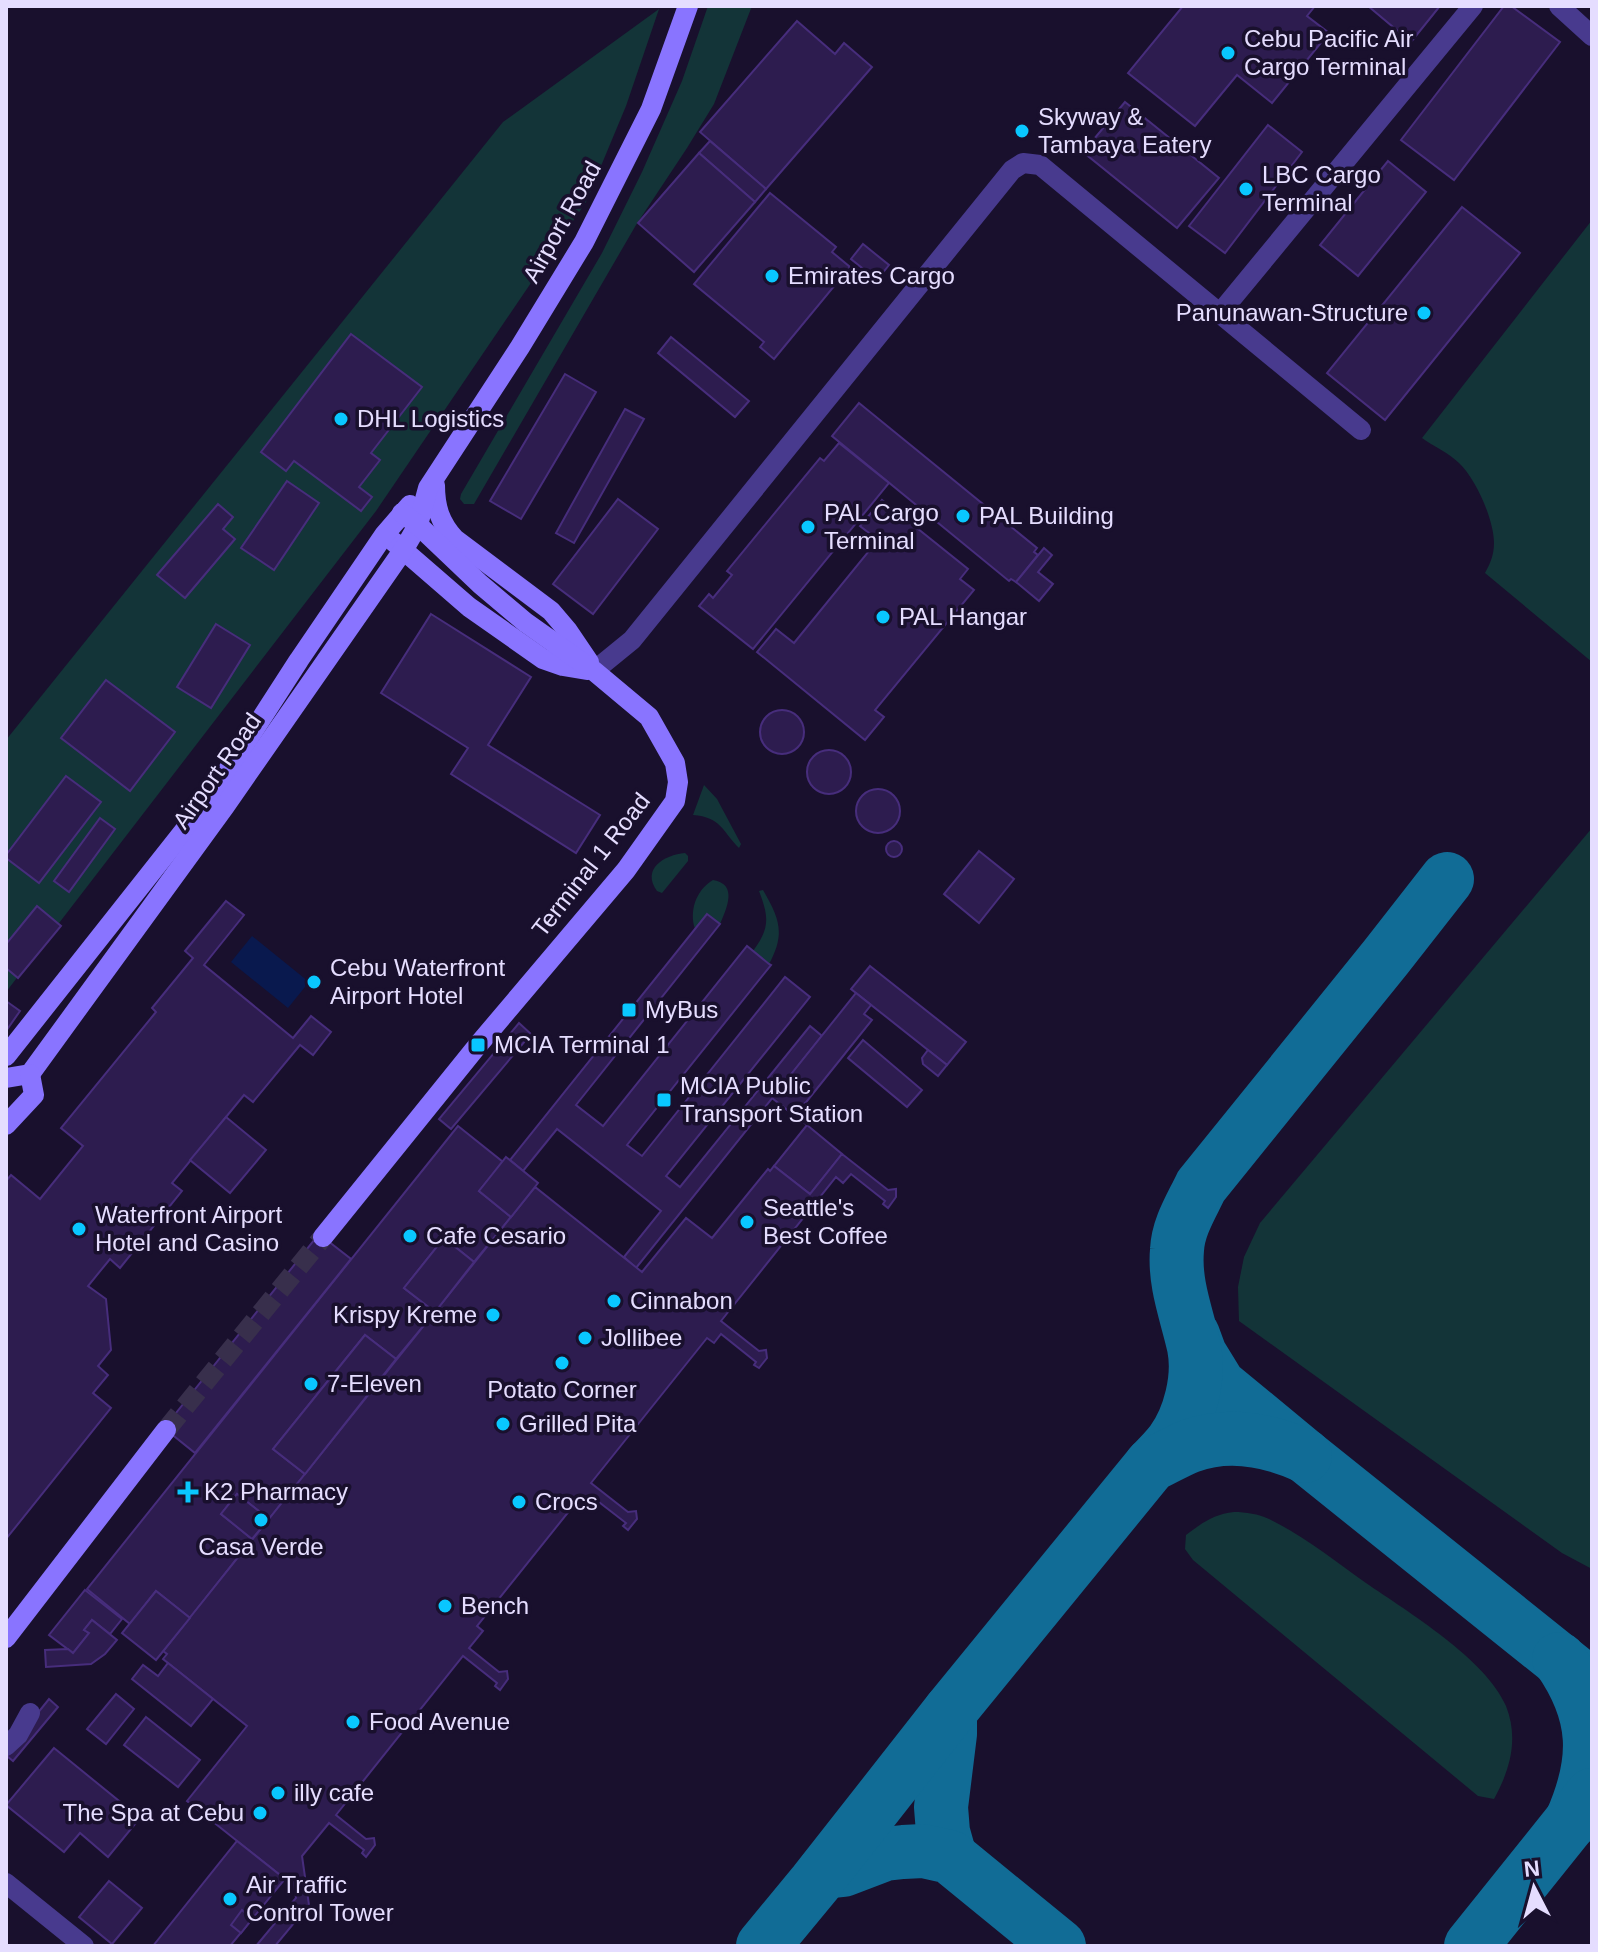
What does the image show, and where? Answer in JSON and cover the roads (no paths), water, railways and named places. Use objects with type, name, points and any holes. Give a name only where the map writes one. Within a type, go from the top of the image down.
[{"type":"street","name":"Airport Road","points":[[6,1125],[34,1095],[30,1074],[225,806],[404,549],[410,519],[431,483],[584,242],[651,109],[688,6]]},
{"type":"street","points":[[1220,313],[1473,6]]},
{"type":"street","points":[[1559,6],[1592,36]]},
{"type":"street","points":[[594,671],[632,640],[1002,182],[1023,163],[1040,165],[1361,430]]},
{"type":"street","name":"Terminal 1 Road","points":[[431,483],[444,527],[455,539],[551,611],[580,647],[594,671]]},
{"type":"street","name":"Airport Road","points":[[6,1056],[210,798],[384,535],[410,519]]},
{"type":"street","name":"Terminal 1 Road","points":[[323,1237],[478,1045],[626,870],[675,801],[678,782],[675,763],[649,717],[594,671],[525,622],[410,519]]},
{"type":"street","name":"Terminal 1 Road","points":[[384,535],[469,607],[543,659],[594,671]]},
{"type":"street","points":[[6,1078],[30,1074]]},
{"type":"street","points":[[6,1638],[166,1430]]},
{"type":"street","points":[[6,1746],[18,1735],[30,1713]]},
{"type":"street","points":[[6,1883],[84,1946]]},
{"type":"tunnel","points":[[166,1430],[323,1237]]},
{"type":"place","name":"Cebu Pacific Air Cargo Terminal","points":[[1228,53]]},
{"type":"place","name":"Skyway & Tambaya Eatery","points":[[1022,131]]},
{"type":"place","name":"LBC Cargo Terminal","points":[[1246,189]]},
{"type":"place","name":"Emirates Cargo","points":[[772,276]]},
{"type":"place","name":"Panunawan-Structure","points":[[1424,313]]},
{"type":"place","name":"DHL Logistics","points":[[341,419]]},
{"type":"place","name":"PAL Building","points":[[963,516]]},
{"type":"place","name":"PAL Cargo Terminal","points":[[808,527]]},
{"type":"place","name":"PAL Hangar","points":[[883,617]]},
{"type":"place","name":"Cebu Waterfront Airport Hotel","points":[[314,982]]},
{"type":"place","name":"MyBus","points":[[629,1010]]},
{"type":"place","name":"MCIA Terminal 1","points":[[478,1045]]},
{"type":"place","name":"MCIA Public Transport Station","points":[[664,1100]]},
{"type":"place","name":"Seattle's Best Coffee","points":[[747,1222]]},
{"type":"place","name":"Waterfront Airport Hotel and Casino","points":[[79,1229]]},
{"type":"place","name":"Cafe Cesario","points":[[410,1236]]},
{"type":"place","name":"Cinnabon","points":[[614,1301]]},
{"type":"place","name":"Krispy Kreme","points":[[493,1315]]},
{"type":"place","name":"Jollibee","points":[[585,1338]]},
{"type":"place","name":"Potato Corner","points":[[562,1363]]},
{"type":"place","name":"7-Eleven","points":[[311,1384]]},
{"type":"place","name":"Grilled Pita","points":[[503,1424]]},
{"type":"place","name":"K2 Pharmacy","points":[[188,1492]]},
{"type":"place","name":"Crocs","points":[[519,1502]]},
{"type":"place","name":"Casa Verde","points":[[261,1520]]},
{"type":"place","name":"Bench","points":[[445,1606]]},
{"type":"place","name":"Food Avenue","points":[[353,1722]]},
{"type":"place","name":"illy cafe","points":[[278,1793]]},
{"type":"place","name":"The Spa at Cebu","points":[[260,1813]]},
{"type":"place","name":"Air Traffic Control Tower","points":[[230,1899]]}]
